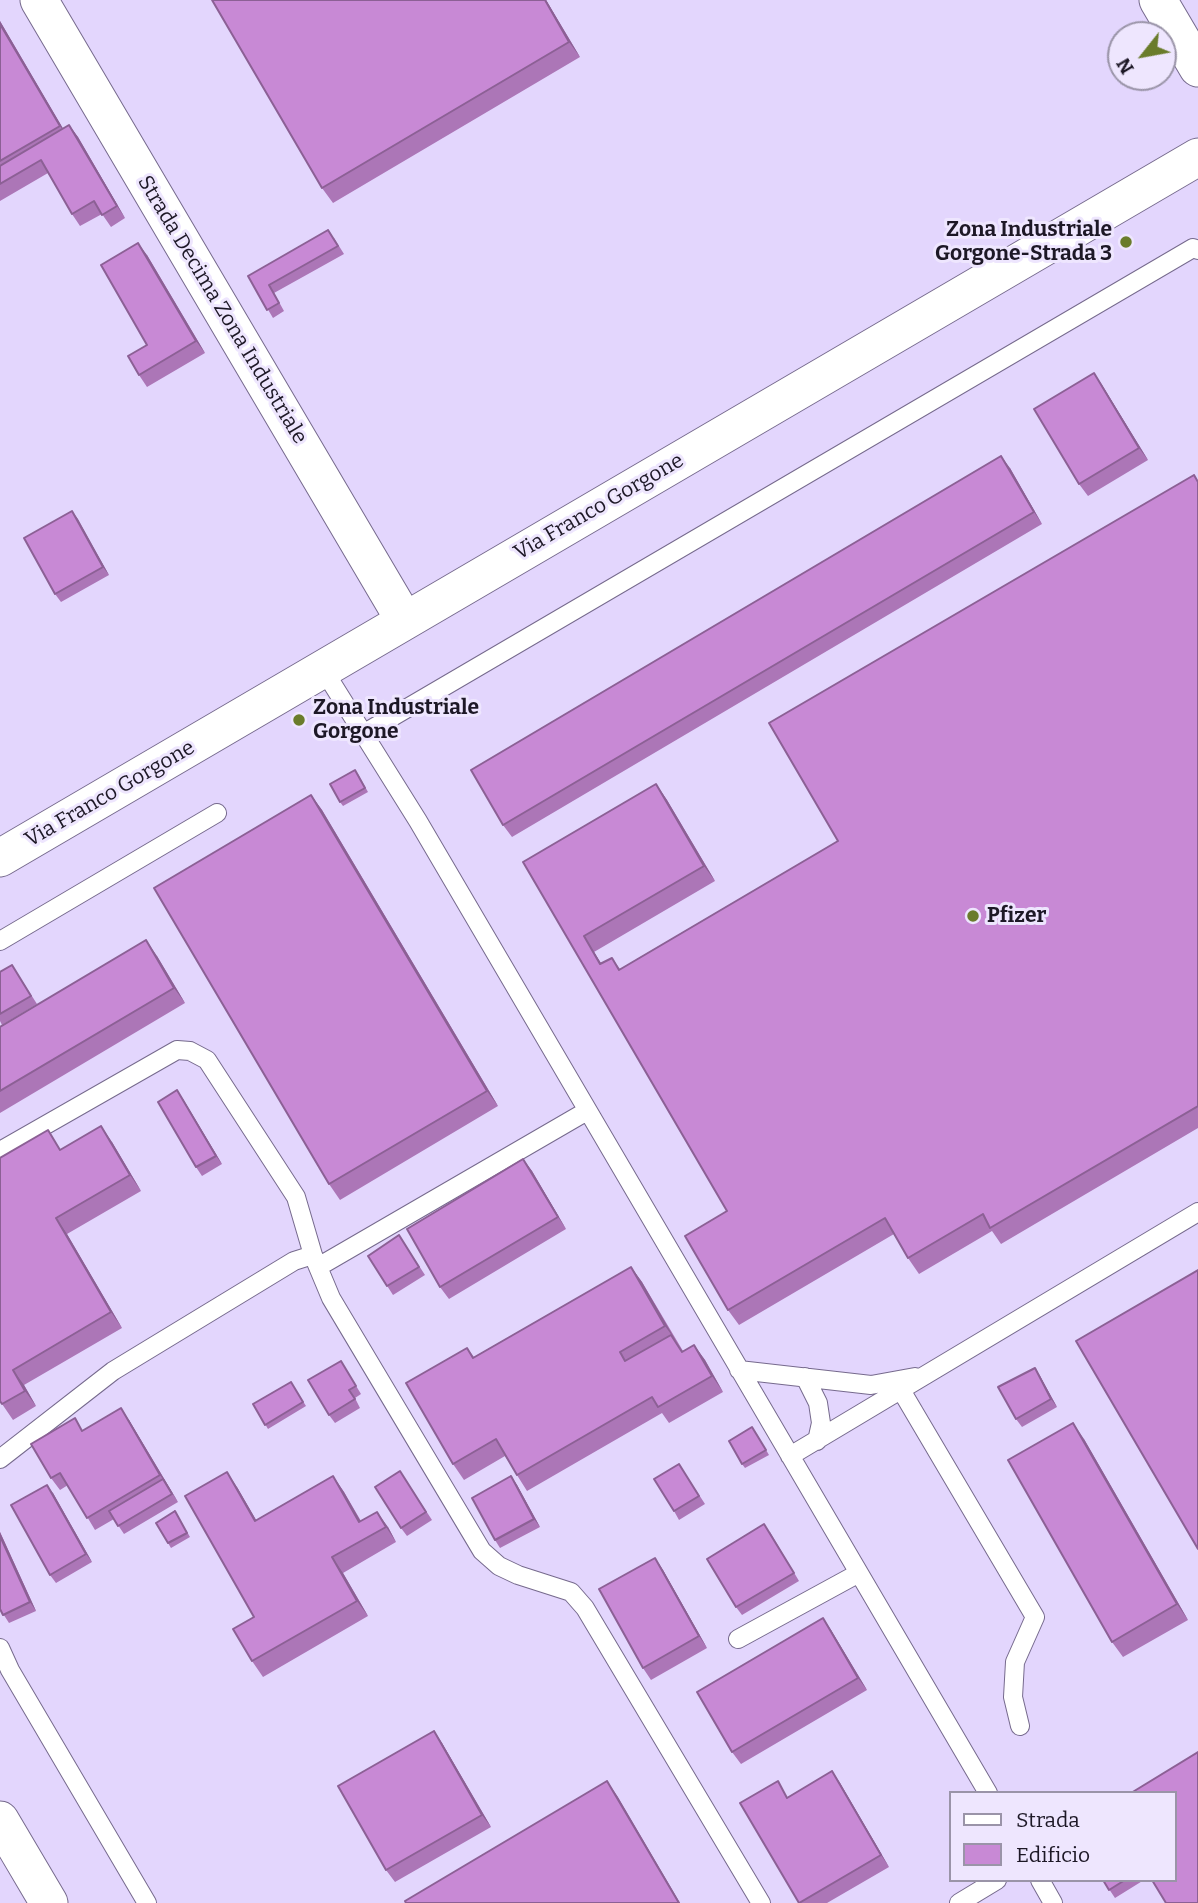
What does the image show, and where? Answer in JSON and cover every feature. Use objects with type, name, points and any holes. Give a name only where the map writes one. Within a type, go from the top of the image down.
[{"type":"street","name":"Strada Decima Zona Industriale","points":[[39,0],[405,621]]},
{"type":"street","points":[[1158,0],[1198,68]]},
{"type":"street","name":"Via Franco Gorgone","points":[[0,858],[1198,157]]},
{"type":"street","points":[[0,1820],[49,1903]]},
{"type":"lane","points":[[363,734],[1193,248],[1198,250]]},
{"type":"lane","points":[[323,669],[587,1111],[987,1791]]},
{"type":"lane","points":[[0,941],[217,813]]},
{"type":"lane","points":[[0,1151],[177,1050],[190,1051],[207,1060],[296,1197],[331,1298],[482,1551],[499,1566],[518,1575],[571,1592],[585,1608],[761,1903]]},
{"type":"lane","points":[[0,1459],[113,1371],[294,1261],[316,1261],[587,1111]]},
{"type":"lane","points":[[790,1456],[901,1390],[918,1377],[1198,1212]]},
{"type":"lane","points":[[739,1370],[871,1385],[918,1377]]},
{"type":"lane","points":[[805,1377],[818,1403],[821,1423],[817,1441]]},
{"type":"lane","points":[[901,1390],[1035,1617],[1015,1662],[1013,1697],[1020,1726]]},
{"type":"lane","points":[[738,1639],[859,1573]]},
{"type":"lane","points":[[0,1648],[10,1670],[147,1903]]},
{"type":"lane","points":[[959,1903],[994,1882]]},
{"type":"lane","points":[[1041,1882],[1053,1903]]},
{"type":"building","points":[[212,0],[545,0],[569,42],[322,188]]},
{"type":"building","points":[[0,24],[60,126],[0,161]]},
{"type":"building","points":[[69,125],[117,206],[102,215],[94,201],[72,214],[41,160],[0,184],[0,166]]},
{"type":"building","points":[[328,230],[338,246],[269,285],[279,303],[267,310],[248,276]]},
{"type":"building","points":[[138,243],[196,341],[139,375],[128,356],[147,345],[101,265]]},
{"type":"building","points":[[1094,373],[1139,448],[1079,484],[1034,409]]},
{"type":"building","points":[[1001,456],[1034,512],[503,825],[471,770]]},
{"type":"building","name":"Pfizer","points":[[1194,475],[1198,482],[1198,1106],[990,1228],[983,1214],[908,1258],[885,1218],[728,1310],[685,1236],[727,1211],[523,862],[656,784],[704,866],[584,936],[600,964],[612,958],[619,970],[838,841],[769,723]]},
{"type":"building","points":[[72,511],[103,567],[55,594],[24,538]]},
{"type":"building","points":[[355,770],[365,788],[340,802],[330,784]]},
{"type":"building","points":[[311,795],[487,1091],[329,1184],[154,888]]},
{"type":"building","points":[[146,940],[174,988],[0,1091],[0,1027]]},
{"type":"building","points":[[12,965],[31,996],[0,1014],[0,972]]},
{"type":"building","points":[[177,1090],[216,1156],[196,1167],[158,1102]]},
{"type":"building","points":[[101,1126],[130,1175],[56,1218],[111,1312],[13,1370],[25,1391],[2,1404],[0,1158],[48,1130],[60,1150]]},
{"type":"building","points":[[523,1159],[558,1217],[440,1287],[407,1229]]},
{"type":"building","points":[[399,1235],[419,1267],[387,1286],[368,1256]]},
{"type":"building","points":[[631,1267],[665,1326],[620,1352],[625,1361],[671,1335],[682,1352],[694,1345],[712,1376],[658,1407],[652,1397],[517,1475],[496,1439],[453,1464],[406,1383],[467,1348],[473,1358]]},
{"type":"building","points":[[1198,1270],[1198,1549],[1076,1341]]},
{"type":"building","points":[[341,1361],[356,1386],[349,1390],[355,1399],[329,1415],[308,1380]]},
{"type":"building","points":[[1035,1368],[1051,1399],[1016,1419],[998,1387]]},
{"type":"building","points":[[291,1382],[303,1402],[265,1425],[253,1404]]},
{"type":"building","points":[[121,1408],[160,1475],[87,1518],[60,1473],[51,1478],[31,1444],[75,1418],[82,1431]]},
{"type":"building","points":[[1073,1423],[1177,1604],[1112,1642],[1008,1460]]},
{"type":"building","points":[[752,1427],[766,1450],[742,1464],[729,1441]]},
{"type":"building","points":[[679,1464],[699,1496],[674,1511],[654,1479]]},
{"type":"building","points":[[400,1471],[426,1512],[401,1528],[375,1487]]},
{"type":"building","points":[[227,1472],[255,1521],[333,1476],[359,1522],[377,1512],[386,1527],[332,1557],[357,1601],[252,1661],[233,1629],[254,1617],[185,1496]]},
{"type":"building","points":[[511,1476],[534,1519],[495,1540],[472,1498]]},
{"type":"building","points":[[163,1479],[172,1494],[118,1526],[109,1511]]},
{"type":"building","points":[[47,1485],[86,1554],[50,1575],[11,1505]]},
{"type":"building","points":[[175,1511],[187,1533],[168,1543],[156,1523]]},
{"type":"building","points":[[764,1524],[794,1573],[736,1607],[707,1559]]},
{"type":"building","points":[[0,1536],[30,1602],[3,1615],[0,1609]]},
{"type":"building","points":[[655,1558],[699,1636],[643,1668],[599,1589]]},
{"type":"building","points":[[823,1618],[858,1678],[732,1752],[697,1692]]},
{"type":"building","points":[[434,1731],[482,1815],[386,1870],[338,1786]]},
{"type":"building","points":[[1198,1752],[1198,1903],[1166,1903],[1153,1882],[1177,1882],[1177,1791],[1134,1791]]},
{"type":"building","points":[[832,1771],[881,1855],[799,1903],[740,1803],[778,1781],[787,1798]]},
{"type":"building","points":[[607,1781],[679,1903],[406,1903],[405,1901]]},
{"type":"building","points":[[1104,1882],[1122,1882],[1109,1890]]},
{"type":"place","name":"Zona Industriale Gorgone-Strada 3","points":[[1126,242]]},
{"type":"place","name":"Zona Industriale Gorgone","points":[[299,720]]},
{"type":"place","name":"Pfizer","points":[[973,916]]}]
